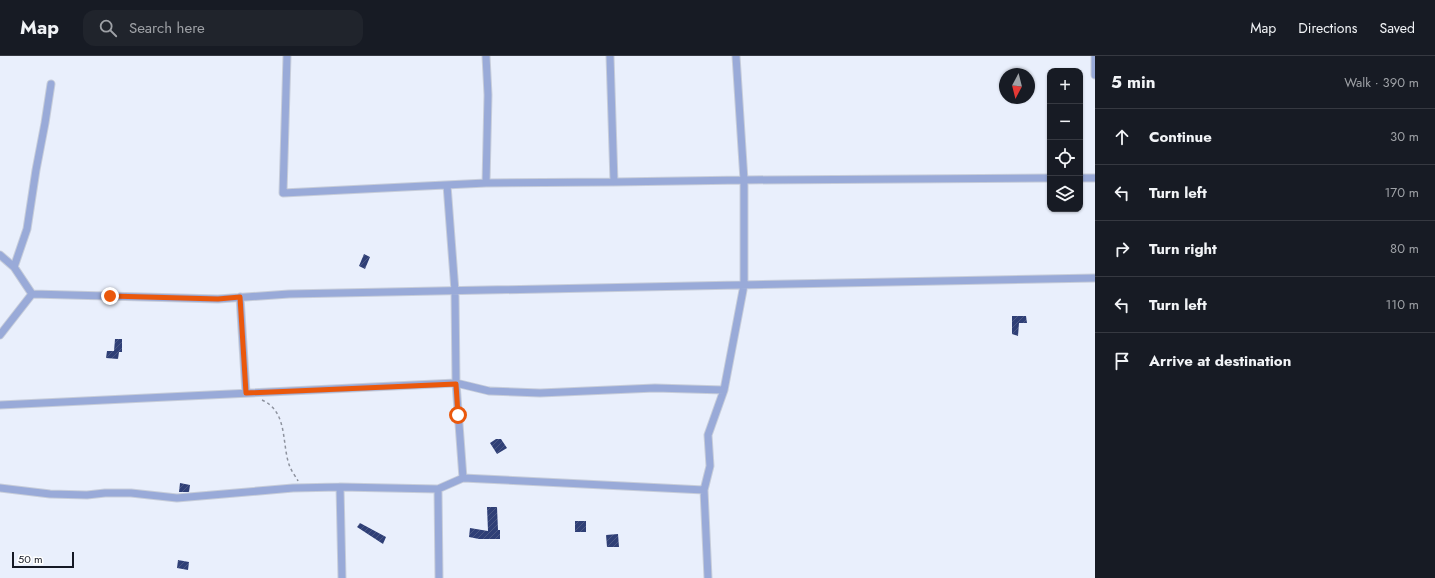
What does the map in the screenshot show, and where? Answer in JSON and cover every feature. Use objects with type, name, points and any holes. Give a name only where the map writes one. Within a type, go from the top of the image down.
[{"type":"street","points":[[287,56],[283,193],[486,183],[1047,178]]},
{"type":"street","points":[[486,56],[488,95],[486,183]]},
{"type":"street","points":[[610,56],[614,182]]},
{"type":"street","points":[[708,578],[704,490],[710,466],[708,435],[724,390],[744,285],[744,180],[736,56]]},
{"type":"street","points":[[1095,56],[1095,75]]},
{"type":"street","points":[[14,267],[28,229],[36,170],[51,84]]},
{"type":"street","points":[[1083,178],[1095,178]]},
{"type":"street","points":[[447,185],[455,291],[456,384],[463,478]]},
{"type":"street","points":[[0,255],[14,267],[32,294]]},
{"type":"street","points":[[32,294],[218,299],[289,294],[1095,278]]},
{"type":"street","points":[[0,335],[32,294]]},
{"type":"street","points":[[240,297],[246,393]]},
{"type":"street","points":[[0,405],[456,384],[489,391],[540,393],[655,388],[724,390]]},
{"type":"street","points":[[0,488],[50,494],[87,495],[105,492],[177,498],[303,487],[438,489],[463,478],[704,490]]},
{"type":"street","points":[[340,487],[342,578]]},
{"type":"street","points":[[438,489],[439,578]]},
{"type":"path","points":[[246,393],[269,403],[280,417],[285,449],[290,468],[303,487]]},
{"type":"building","points":[[364,254],[370,257],[365,269],[359,266]]},
{"type":"building","points":[[1012,316],[1026,316],[1027,323],[1019,323],[1018,336],[1012,334]]},
{"type":"building","points":[[115,339],[122,339],[122,352],[119,352],[118,359],[106,358],[107,351],[114,351]]},
{"type":"building","points":[[496,439],[501,439],[507,448],[497,454],[490,443]]},
{"type":"building","points":[[180,483],[190,485],[189,492],[179,492]]},
{"type":"building","points":[[487,507],[497,507],[500,539],[479,539],[469,537],[470,528],[488,531]]},
{"type":"building","points":[[575,521],[586,521],[586,532],[575,532]]},
{"type":"building","points":[[360,523],[386,537],[383,544],[357,527]]},
{"type":"building","points":[[618,534],[619,547],[607,547],[606,535]]},
{"type":"building","points":[[178,560],[189,562],[188,570],[177,568]]},
{"type":"route","points":[[110,296],[218,299],[240,297],[246,393],[456,384],[458,415]]}]
